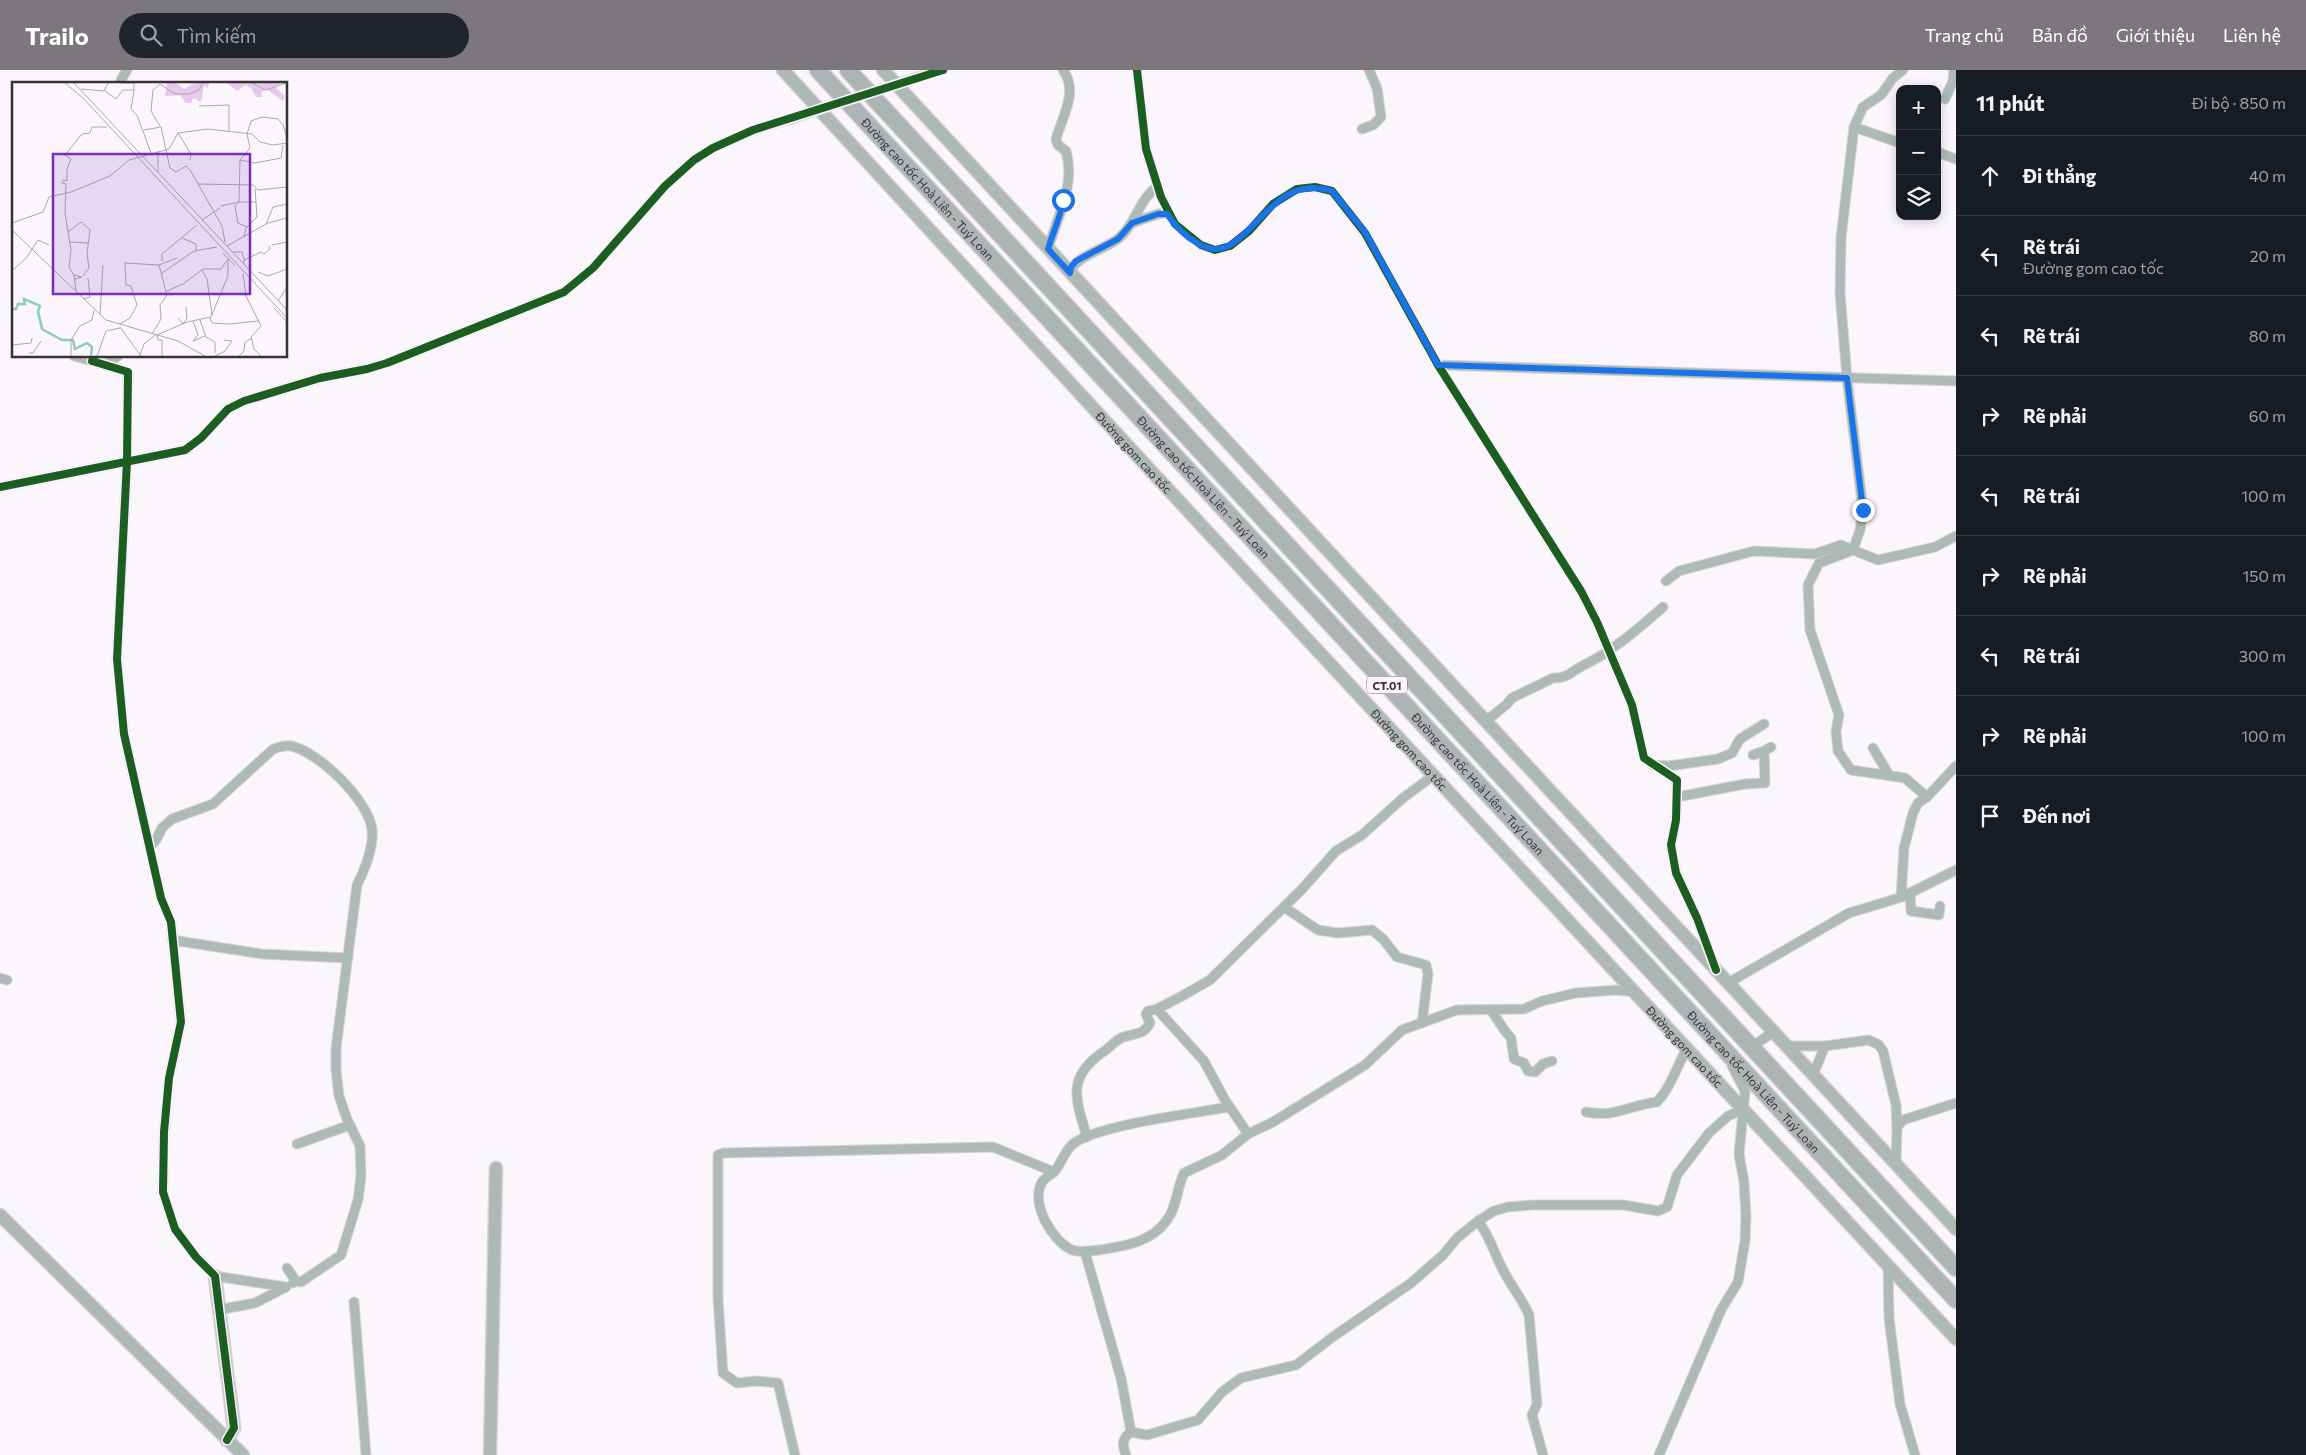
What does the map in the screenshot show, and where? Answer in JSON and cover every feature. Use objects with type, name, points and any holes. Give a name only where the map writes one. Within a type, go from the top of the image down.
[{"type":"highway","name":"Đường cao tốc Hoà Liên - Tuý Loan","points":[[818,70],[1956,1300]]},
{"type":"highway","name":"Đường cao tốc Hoà Liên - Tuý Loan","points":[[848,70],[1956,1268]]},
{"type":"main road","name":"Đường gom cao tốc","points":[[783,70],[1140,459],[1956,1339]]},
{"type":"main road","points":[[884,70],[1485,722],[1956,1229]]},
{"type":"main road","points":[[490,1455],[496,1168]]},
{"type":"main road","points":[[0,1215],[243,1455]]},
{"type":"main road","points":[[215,1276],[234,1428],[227,1440]]},
{"type":"street","points":[[122,82],[127,70]]},
{"type":"street","points":[[0,487],[185,450],[201,438],[228,409],[244,401],[320,378],[387,363],[564,292],[593,268],[665,186],[694,160],[713,148],[753,130],[943,70]]},
{"type":"street","points":[[1048,249],[1057,217],[1064,206],[1070,171],[1066,151],[1058,145],[1056,139],[1068,104],[1069,84],[1063,70]]},
{"type":"street","points":[[1137,70],[1146,148],[1167,214],[1175,224],[1200,245],[1208,249],[1223,249],[1244,235],[1267,209],[1285,195],[1304,187],[1332,191],[1365,232],[1438,365],[1581,591],[1597,622],[1632,705],[1644,758],[1677,780],[1677,797],[1671,845],[1676,873],[1697,918],[1716,970]]},
{"type":"street","points":[[1362,129],[1373,125],[1381,117],[1377,88],[1369,70]]},
{"type":"street","points":[[1903,70],[1881,95],[1863,107],[1854,127],[1839,263],[1847,378],[1863,510],[1860,530],[1853,550],[1819,563],[1808,585],[1810,630],[1839,715],[1836,731],[1838,752],[1851,770],[1905,778],[1927,797]]},
{"type":"street","points":[[1945,99],[1953,81],[1954,70]]},
{"type":"street","points":[[1854,127],[1896,142]]},
{"type":"street","points":[[1941,153],[1956,159]]},
{"type":"street","points":[[1070,273],[1071,267],[1076,261],[1118,239],[1132,223],[1143,200],[1158,186]]},
{"type":"street","points":[[1132,223],[1158,214],[1167,214]]},
{"type":"street","points":[[93,358],[105,365],[128,372],[128,461],[117,659],[124,734],[161,898],[170,922],[181,1022],[169,1078],[164,1132],[162,1192],[175,1229],[196,1257],[215,1276],[286,1287]]},
{"type":"street","points":[[105,365],[115,358]]},
{"type":"street","points":[[1438,365],[1956,381]]},
{"type":"street","points":[[1666,581],[1679,571],[1754,551],[1815,554],[1841,544],[1878,560],[1936,547],[1956,536]]},
{"type":"street","points":[[1485,722],[1508,704],[1512,698],[1553,678],[1569,675],[1583,665],[1600,658],[1663,607]]},
{"type":"street","points":[[1653,765],[1669,766],[1718,759],[1732,753],[1740,739],[1764,724]]},
{"type":"street","points":[[150,847],[162,828],[172,819],[213,804],[272,750],[280,746],[291,746],[310,755],[334,773],[364,808],[372,829],[370,850],[357,885],[336,1048],[339,1096],[360,1146],[361,1176],[358,1200],[341,1255],[301,1282],[296,1281],[255,1303],[218,1310]]},
{"type":"street","points":[[1873,748],[1889,775]]},
{"type":"street","points":[[1677,797],[1745,784],[1765,783],[1767,749],[1753,755]]},
{"type":"street","points":[[1940,906],[1939,915],[1911,911],[1905,895],[1906,836],[1918,803],[1927,797],[1956,766]]},
{"type":"street","points":[[1087,1137],[1075,1095],[1076,1086],[1081,1072],[1098,1054],[1123,1037],[1135,1035],[1146,1030],[1150,1023],[1147,1012],[1157,1009],[1210,980],[1284,907],[1336,852],[1362,834],[1403,798],[1434,775]]},
{"type":"street","points":[[1728,983],[1849,913],[1905,895],[1956,870]]},
{"type":"street","points":[[1284,907],[1318,930],[1338,933],[1372,930],[1383,939],[1397,957],[1426,965],[1428,974],[1422,1023]]},
{"type":"street","points":[[172,940],[262,954],[348,958]]},
{"type":"street","points":[[1229,1106],[1121,1127],[1087,1137],[1072,1144],[1061,1165],[1042,1182],[1039,1191],[1044,1218],[1048,1227],[1061,1243],[1073,1250],[1085,1252],[1130,1245],[1150,1236],[1168,1219],[1184,1173],[1222,1155],[1248,1134],[1273,1122],[1365,1065],[1402,1030],[1454,1011],[1524,1010],[1542,1001],[1576,993],[1616,990],[1635,992]]},
{"type":"street","points":[[1157,1009],[1204,1061],[1229,1106],[1248,1134]]},
{"type":"street","points":[[1490,1010],[1511,1038],[1514,1058],[1524,1063],[1528,1071],[1535,1072],[1543,1064],[1552,1061]]},
{"type":"street","points":[[1759,1042],[1773,1032]]},
{"type":"street","points":[[1786,1046],[1825,1046],[1858,1040],[1869,1040],[1879,1045],[1884,1051],[1895,1100],[1897,1127],[1896,1164]]},
{"type":"street","points":[[1813,1075],[1825,1046]]},
{"type":"street","points":[[1586,1112],[1611,1114],[1657,1102],[1672,1081],[1675,1070],[1687,1048]]},
{"type":"street","points":[[1659,1455],[1721,1310],[1738,1282],[1746,1216],[1744,1182],[1739,1154],[1745,1091],[1732,1066]]},
{"type":"street","points":[[1897,1127],[1903,1120],[1912,1116],[1956,1103]]},
{"type":"street","points":[[1131,1432],[1147,1435],[1198,1420],[1222,1392],[1242,1378],[1296,1365],[1334,1336],[1411,1283],[1478,1221],[1494,1211],[1508,1207],[1532,1205],[1623,1206],[1658,1211],[1667,1207],[1677,1175],[1709,1133],[1728,1116],[1742,1110]]},
{"type":"street","points":[[298,1144],[350,1125]]},
{"type":"street","points":[[795,1455],[778,1383],[757,1381],[737,1383],[723,1373],[718,1298],[718,1156],[724,1153],[992,1148],[1054,1172]]},
{"type":"street","points":[[1478,1221],[1487,1232],[1503,1270],[1524,1302],[1529,1315],[1537,1404],[1532,1415],[1542,1455]]},
{"type":"street","points":[[1085,1252],[1121,1378],[1131,1432]]},
{"type":"street","points":[[1888,1265],[1889,1318],[1900,1404],[1915,1455]]},
{"type":"street","points":[[287,1268],[296,1281]]},
{"type":"street","points":[[354,1302],[366,1455]]},
{"type":"street","points":[[1126,1455],[1123,1440],[1131,1432]]},
{"type":"cycle path","points":[[0,487],[185,450],[201,438],[228,409],[244,401],[320,378],[387,363],[564,292],[593,268],[665,186],[694,160],[713,148],[753,130],[943,70]]},
{"type":"cycle path","points":[[1137,70],[1146,149],[1161,197],[1175,224],[1201,245],[1215,250],[1230,246],[1249,231],[1273,204],[1297,189],[1315,187],[1332,191],[1365,233],[1438,365],[1581,591],[1597,622],[1632,705],[1644,758],[1677,780],[1676,820],[1671,845],[1676,873],[1697,918],[1716,970]]},
{"type":"cycle path","points":[[93,358],[92,361],[128,372],[127,461],[117,659],[124,734],[161,898],[171,922],[181,1022],[169,1078],[164,1132],[163,1192],[175,1229],[196,1257],[215,1276],[234,1428],[227,1440]]},
{"type":"route","points":[[1063,200],[1064,206],[1057,217],[1048,249],[1070,273],[1071,267],[1076,261],[1084,259],[1118,239],[1132,223],[1158,214],[1167,214],[1192,240],[1200,245],[1208,249],[1223,249],[1230,246],[1249,231],[1267,209],[1285,195],[1304,187],[1324,188],[1332,191],[1354,221],[1365,232],[1438,365],[1732,376],[1847,378],[1863,510]]}]
